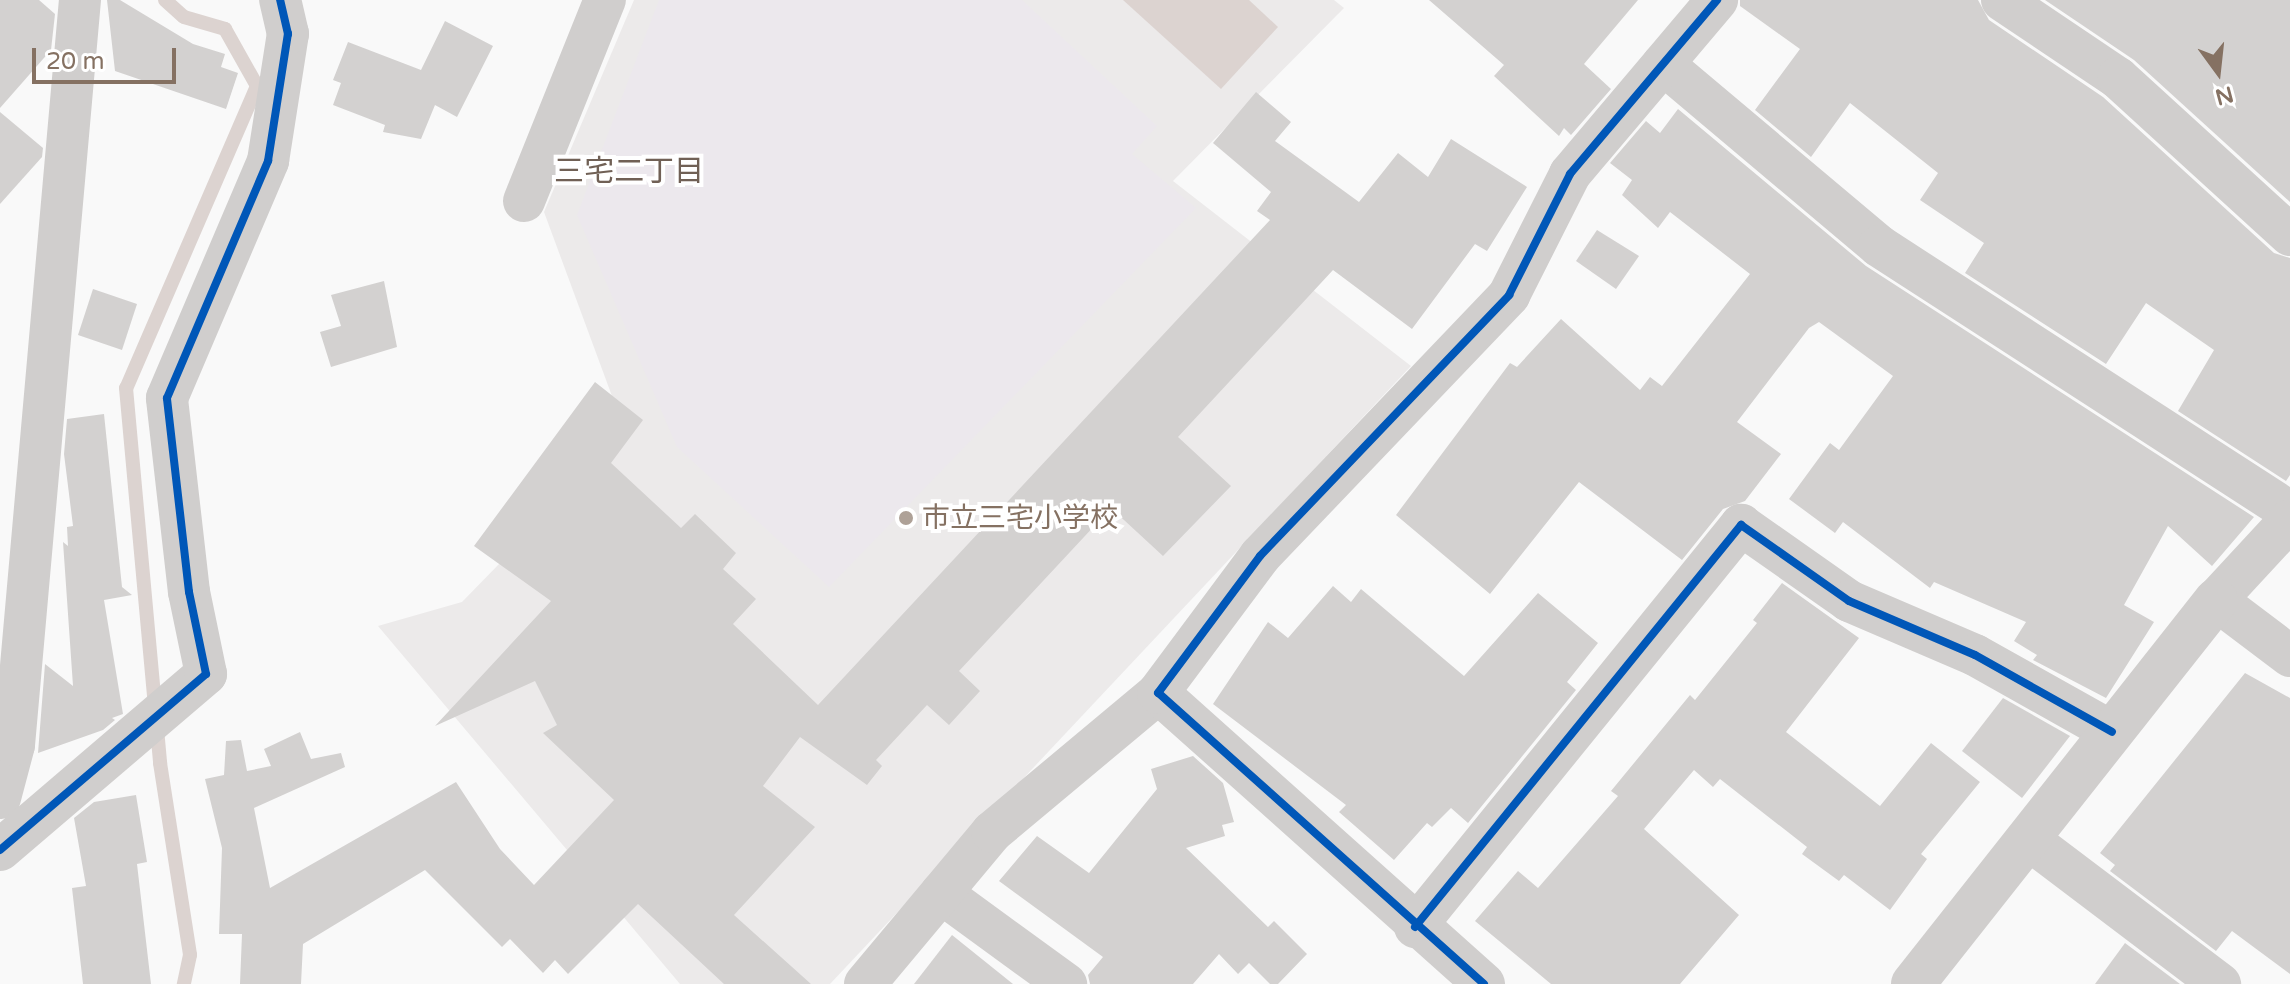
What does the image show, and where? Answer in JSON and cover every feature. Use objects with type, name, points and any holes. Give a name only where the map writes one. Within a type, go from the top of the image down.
[{"type":"street","points":[[0,798],[14,745],[80,0]]},
{"type":"street","points":[[0,850],[206,674],[189,592],[167,398],[268,161],[288,34],[280,0]]},
{"type":"street","points":[[524,201],[605,0]]},
{"type":"street","points":[[865,984],[992,832],[1158,693],[1260,556],[1509,295],[1570,174],[1717,0]]},
{"type":"street","points":[[2002,0],[2118,78],[2290,235]]},
{"type":"street","points":[[1663,64],[1879,246],[2290,512]]},
{"type":"street","points":[[1913,984],[2216,600],[2290,520]]},
{"type":"street","points":[[1415,927],[1741,525],[1849,601],[1975,655],[2112,732]]},
{"type":"street","points":[[2216,600],[2290,656]]},
{"type":"street","points":[[1158,693],[1415,927],[1484,984]]},
{"type":"street","points":[[2028,839],[2220,984]]},
{"type":"street","points":[[941,893],[1066,984]]},
{"type":"shaded area","name":"市立三宅小学校","points":[[634,0],[1334,0],[1344,8],[1173,181],[1411,366],[830,984],[680,984],[378,626],[462,602],[626,434],[544,212]]},
{"type":"shaded area","points":[[659,0],[1022,0],[1157,126],[1132,154],[1196,208],[829,587],[677,447],[577,215]]},
{"type":"shaded area","points":[[1123,0],[1249,0],[1278,27],[1221,89]]},
{"type":"building","points":[[0,0],[39,0],[55,14],[51,50],[0,108]]},
{"type":"building","points":[[107,0],[120,0],[193,44],[225,54],[221,67],[238,73],[226,109],[115,71]]},
{"type":"building","points":[[1429,0],[1638,0],[1584,64],[1611,89],[1571,135],[1564,128],[1559,136],[1494,76],[1504,65]]},
{"type":"building","points":[[1740,0],[1978,0],[1989,20],[2103,97],[2274,253],[2290,258],[2290,475],[2286,481],[2178,411],[2214,350],[2146,303],[2106,364],[1965,273],[1984,243],[1920,200],[1938,173],[1850,103],[1811,157],[1755,110],[1800,49],[1740,6]]},
{"type":"building","points":[[2045,0],[2290,0],[2290,202],[2134,60]]},
{"type":"building","points":[[445,21],[493,46],[457,117],[435,105],[421,139],[383,132],[385,125],[333,105],[341,83],[333,80],[348,42],[421,70]]},
{"type":"building","points":[[1256,92],[1291,122],[1275,141],[1359,202],[1398,153],[1428,177],[1451,139],[1527,187],[1487,251],[1475,244],[1412,329],[1333,270],[1178,437],[1231,486],[1163,556],[1111,508],[959,671],[980,691],[949,725],[927,705],[876,760],[882,766],[867,785],[800,737],[763,786],[815,827],[734,915],[811,984],[724,984],[638,904],[568,974],[555,960],[543,973],[510,939],[502,947],[425,870],[303,944],[301,984],[240,984],[242,934],[219,934],[222,848],[205,779],[224,775],[226,741],[241,740],[247,771],[271,766],[264,749],[300,732],[311,759],[341,753],[345,767],[254,808],[270,888],[456,782],[500,849],[534,885],[614,800],[543,733],[557,725],[535,681],[435,726],[551,601],[474,546],[595,382],[643,420],[611,463],[681,528],[695,514],[736,553],[723,569],[756,599],[733,624],[818,705],[1270,220],[1257,211],[1271,192],[1213,143]]},
{"type":"building","points":[[1678,109],[1866,266],[2254,517],[2212,566],[2168,526],[2124,605],[2154,622],[2106,698],[2033,660],[2037,655],[2014,641],[2026,622],[1934,582],[1930,588],[1843,522],[1835,533],[1789,499],[1830,443],[1839,450],[1893,376],[1819,322],[1809,328],[1737,422],[1781,454],[1745,501],[1723,509],[1682,560],[1579,482],[1490,594],[1396,515],[1510,363],[1517,367],[1561,319],[1640,390],[1650,377],[1662,386],[1750,274],[1670,212],[1658,228],[1622,195],[1632,180],[1610,163],[1646,121],[1660,133]]},
{"type":"building","points":[[0,112],[43,148],[42,157],[0,204]]},
{"type":"building","points":[[1597,230],[1639,256],[1616,289],[1576,261]]},
{"type":"building","points":[[384,281],[397,347],[331,367],[320,332],[341,326],[331,295]]},
{"type":"building","points":[[93,289],[137,304],[122,350],[78,335]]},
{"type":"building","points":[[104,414],[122,587],[132,595],[104,600],[123,714],[112,718],[115,720],[103,730],[38,753],[45,664],[73,686],[63,542],[68,546],[67,527],[73,526],[64,454],[67,419]]},
{"type":"building","points":[[1782,583],[1859,638],[1786,732],[1880,806],[1931,743],[1980,782],[1921,854],[1927,859],[1890,910],[1844,875],[1839,881],[1802,854],[1807,847],[1720,779],[1713,787],[1694,770],[1644,829],[1739,915],[1680,984],[1551,984],[1475,921],[1518,871],[1538,888],[1618,796],[1611,791],[1690,695],[1695,700],[1757,623],[1753,620]]},
{"type":"building","points":[[1333,586],[1351,602],[1361,589],[1464,676],[1538,593],[1598,643],[1567,682],[1576,690],[1468,823],[1451,808],[1432,827],[1427,823],[1394,860],[1339,812],[1346,805],[1213,704],[1268,622],[1288,638]]},
{"type":"building","points":[[2245,673],[2290,698],[2290,974],[2232,931],[2216,951],[2110,871],[2115,865],[2100,853]]},
{"type":"building","points":[[2003,698],[2070,736],[2022,798],[1962,751]]},
{"type":"building","points":[[1193,756],[1223,783],[1234,822],[1222,825],[1225,836],[1186,848],[1268,927],[1274,921],[1307,954],[1278,984],[1270,984],[1249,963],[1238,974],[1219,954],[1193,984],[1090,984],[1088,975],[1103,957],[999,881],[1037,836],[1089,873],[1157,789],[1151,769]]},
{"type":"building","points":[[136,795],[147,862],[137,864],[151,984],[83,984],[72,888],[86,886],[74,818],[94,802]]},
{"type":"building","points":[[952,935],[1013,984],[914,984]]},
{"type":"building","points":[[2125,943],[2180,984],[2095,984]]},
{"type":"waterway","points":[[165,0],[184,17],[225,29],[257,86],[126,388],[160,763],[190,955],[184,984]]},
{"type":"cycle path","points":[[0,850],[206,674],[189,592],[167,398],[268,161],[288,34],[280,0]]},
{"type":"cycle path","points":[[1484,984],[1158,693],[1260,556],[1509,295],[1570,174],[1717,0]]},
{"type":"cycle path","points":[[1415,927],[1741,525],[1849,601],[1975,655],[2112,732]]},
{"type":"place","name":"市立三宅小学校","points":[[906,518]]},
{"type":"district","name":"三宅二丁目","points":[[629,172]]}]
